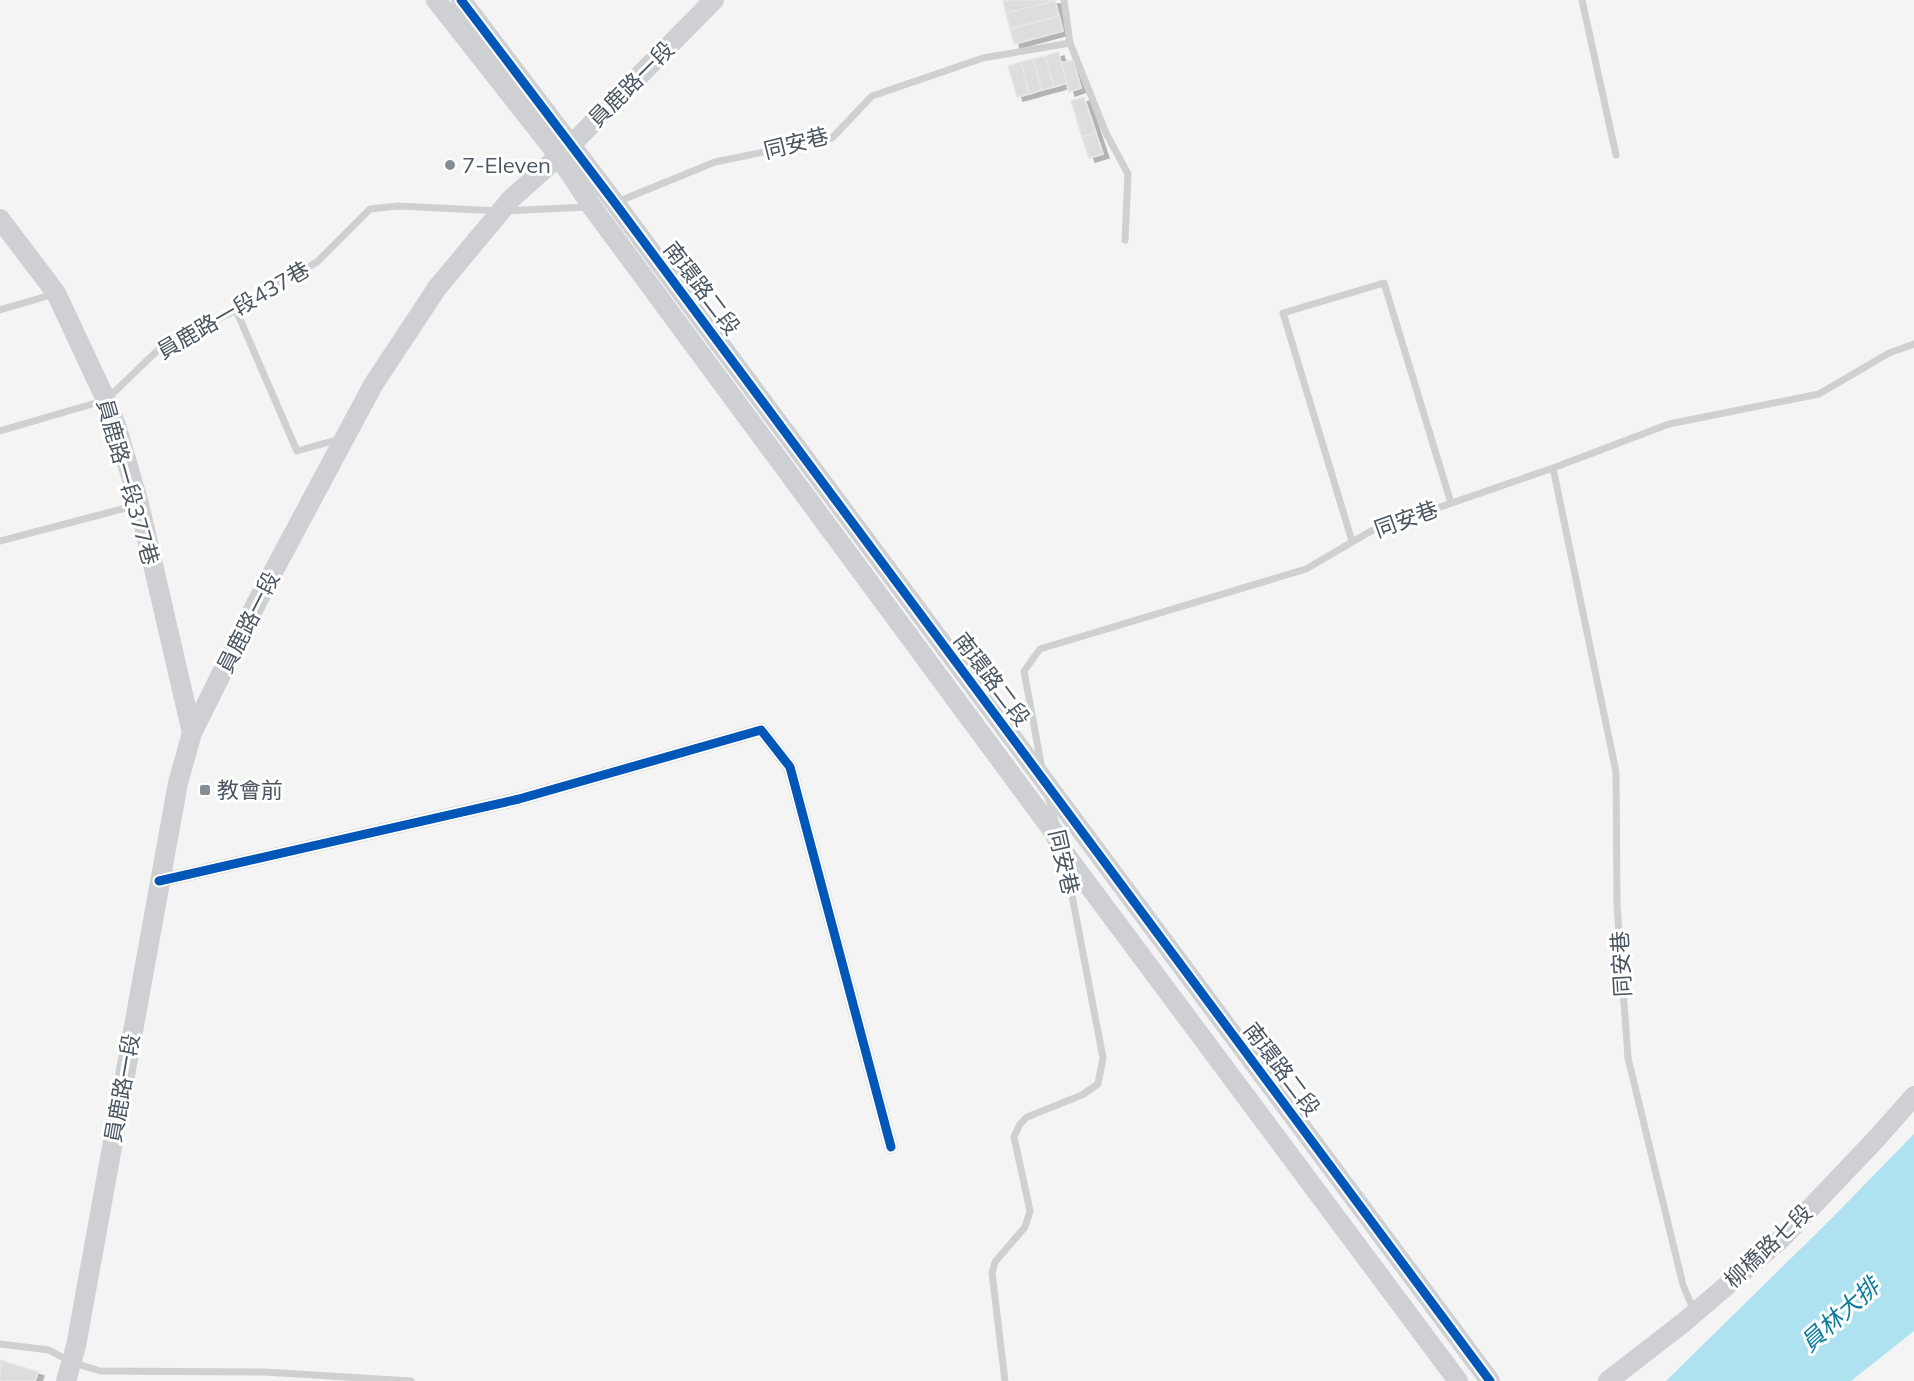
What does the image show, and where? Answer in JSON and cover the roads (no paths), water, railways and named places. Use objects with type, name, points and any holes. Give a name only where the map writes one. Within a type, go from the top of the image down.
[{"type":"street","name":"南環路二段","points":[[436,0],[564,151],[615,203],[1490,1381]]},
{"type":"street","name":"南環路二段","points":[[461,0],[564,151],[592,207],[1053,831],[1063,850],[1458,1381]]},
{"type":"street","name":"員鹿路一段","points":[[68,1372],[76,1346],[178,783],[192,733],[257,602],[373,385],[437,288],[500,211],[564,151],[714,0]]},
{"type":"street","name":"員鹿路一段377巷","points":[[0,219],[56,293],[117,428],[139,504],[192,733]]},
{"type":"street","points":[[159,881],[519,799],[761,730],[790,767],[891,1148]]},
{"type":"street","name":"柳橋路七段","points":[[1608,1381],[1694,1313],[1781,1239],[1914,1096]]},
{"type":"lane","points":[[1064,0],[1070,43],[1106,133],[1128,174],[1125,240]]},
{"type":"lane","points":[[1582,0],[1616,155]]},
{"type":"lane","name":"同安巷","points":[[615,203],[716,162],[832,138],[872,96],[983,58],[1070,43]]},
{"type":"lane","name":"員鹿路一段437巷","points":[[106,400],[161,346],[236,310],[317,262],[370,209],[398,206],[500,211],[592,207]]},
{"type":"lane","points":[[1352,541],[1283,313],[1384,283],[1451,503]]},
{"type":"lane","points":[[0,310],[56,293]]},
{"type":"lane","points":[[236,310],[297,451],[345,437]]},
{"type":"lane","name":"同安巷","points":[[1005,1381],[992,1273],[995,1262],[1024,1227],[1030,1211],[1014,1137],[1020,1124],[1028,1117],[1082,1095],[1098,1084],[1103,1058],[1063,850],[1045,783],[1024,671],[1040,649],[1306,568],[1371,531],[1553,468],[1669,424],[1820,394],[1889,353],[1914,344]]},
{"type":"lane","points":[[0,431],[106,400]]},
{"type":"lane","name":"同安巷","points":[[1553,468],[1616,772],[1617,904],[1628,1058],[1683,1285],[1694,1313]]},
{"type":"lane","points":[[0,541],[139,504]]},
{"type":"lane","points":[[0,1344],[49,1350],[68,1372],[264,1372],[411,1381]]},
{"type":"water","name":"員林大排","points":[[1914,1134],[1914,1331],[1851,1381],[1666,1381],[1829,1221]]},
{"type":"place","name":"7-Eleven","points":[[450,165]]},
{"type":"place","name":"教會前","points":[[205,790]]}]
